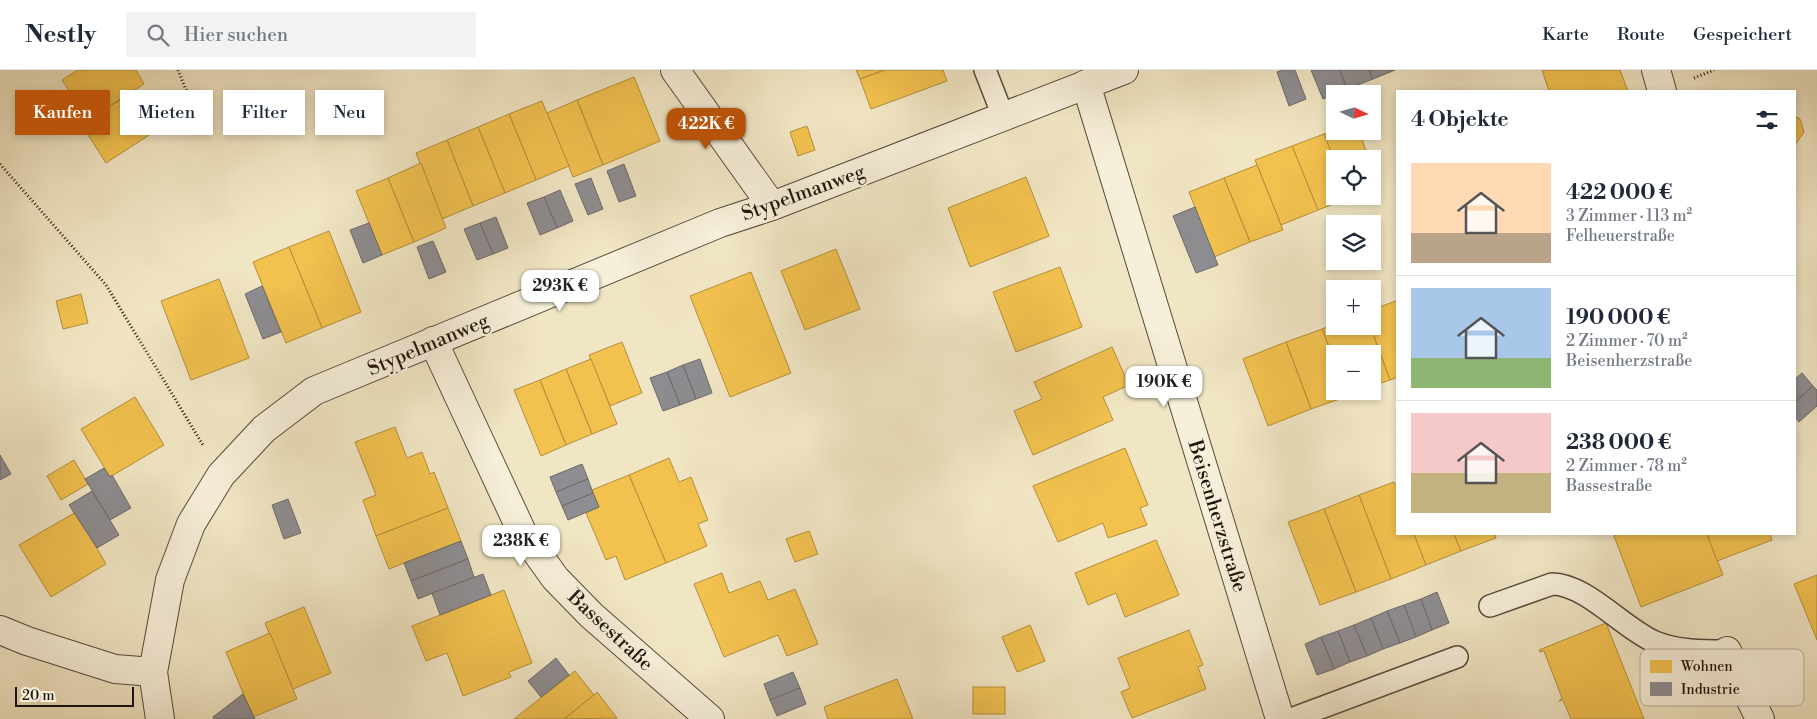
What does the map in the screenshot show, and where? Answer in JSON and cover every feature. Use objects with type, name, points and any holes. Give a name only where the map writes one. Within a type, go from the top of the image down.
[{"type":"street","points":[[675,70],[772,206]]},
{"type":"street","name":"Stypelmanweg","points":[[160,719],[152,672],[170,580],[191,524],[221,475],[264,429],[314,391],[720,223],[772,206],[1124,70]]},
{"type":"street","points":[[1656,70],[1662,90]]},
{"type":"street","name":"Beisenherzstraße","points":[[1086,84],[1280,719]]},
{"type":"street","name":"Bassestraße","points":[[433,341],[522,532],[555,578],[591,615],[710,719]]},
{"type":"street","points":[[0,630],[115,669],[152,672]]},
{"type":"street","points":[[1754,706],[1760,719]]},
{"type":"lane","points":[[984,70],[1003,116]]},
{"type":"lane","points":[[1490,606],[1552,584],[1560,584],[1595,603],[1653,641],[1669,647],[1698,649]]},
{"type":"lane","points":[[1291,719],[1457,657]]},
{"type":"path","points":[[178,70],[186,90]]},
{"type":"path","points":[[0,164],[106,285],[221,475]]},
{"type":"building: Wohnen","points":[[78,70],[136,70],[144,84],[135,90],[120,90],[120,99],[110,106],[110,90],[68,90],[62,80]]},
{"type":"building: Wohnen","points":[[856,70],[885,70],[860,79]]},
{"type":"building: Wohnen","points":[[885,70],[943,70],[947,81],[871,109],[860,79]]},
{"type":"building: Wohnen","points":[[1542,70],[1620,70],[1628,90],[1549,90]]},
{"type":"building: Wohnen","points":[[634,77],[660,141],[603,165],[577,100]]},
{"type":"building: Wohnen","points":[[120,100],[120,135],[149,135],[106,163],[88,135],[110,135],[110,106]]},
{"type":"building: Wohnen","points":[[577,100],[603,165],[573,177],[547,113]]},
{"type":"building: Wohnen","points":[[542,101],[569,166],[536,180],[509,114]]},
{"type":"building: Wohnen","points":[[509,114],[536,180],[505,193],[478,127]]},
{"type":"building: Wohnen","points":[[1796,117],[1800,119],[1804,132],[1796,144]]},
{"type":"building: Wohnen","points":[[807,126],[815,150],[798,156],[790,132]]},
{"type":"building: Wohnen","points":[[478,127],[505,193],[473,206],[447,140]]},
{"type":"building: Wohnen","points":[[1324,134],[1330,150],[1326,150],[1326,205],[1331,205],[1318,210],[1292,146]]},
{"type":"building: Wohnen","points":[[447,140],[473,206],[442,219],[416,153]]},
{"type":"building: Wohnen","points":[[1326,140],[1362,140],[1366,150],[1330,150]]},
{"type":"building: Wohnen","points":[[1292,146],[1318,210],[1281,225],[1255,160]]},
{"type":"building: Wohnen","points":[[421,163],[446,228],[414,242],[388,178]]},
{"type":"building: Wohnen","points":[[1257,165],[1283,230],[1250,242],[1224,178]]},
{"type":"building: Wohnen","points":[[1026,177],[1049,236],[970,267],[948,208]]},
{"type":"building: Wohnen","points":[[388,178],[414,242],[382,255],[356,191]]},
{"type":"building: Wohnen","points":[[1224,178],[1250,242],[1214,257],[1189,192]]},
{"type":"building: Wohnen","points":[[329,231],[361,312],[322,328],[289,247]]},
{"type":"building: Wohnen","points":[[289,247],[322,328],[286,343],[253,262]]},
{"type":"building: Wohnen","points":[[836,249],[860,309],[805,330],[781,271]]},
{"type":"building: Wohnen","points":[[1060,267],[1082,327],[1016,352],[993,292]]},
{"type":"building: Wohnen","points":[[751,272],[791,373],[730,397],[690,296]]},
{"type":"building: Wohnen","points":[[219,279],[249,358],[191,380],[161,301]]},
{"type":"building: Wohnen","points":[[81,294],[88,323],[63,329],[56,301]]},
{"type":"building: Wohnen","points":[[1396,301],[1396,378],[1390,380],[1381,356],[1381,345],[1377,345],[1373,335],[1381,335],[1381,307]]},
{"type":"building: Wohnen","points":[[1326,327],[1326,335],[1373,335],[1377,345],[1328,345],[1322,329]]},
{"type":"building: Wohnen","points":[[1322,329],[1328,345],[1326,345],[1326,400],[1337,400],[1311,409],[1286,342]]},
{"type":"building: Wohnen","points":[[622,342],[642,393],[610,406],[589,355]]},
{"type":"building: Wohnen","points":[[1286,342],[1311,409],[1268,426],[1243,359]]},
{"type":"building: Wohnen","points":[[1112,347],[1129,385],[1103,397],[1113,420],[1033,455],[1014,411],[1042,399],[1034,382]]},
{"type":"building: Wohnen","points":[[1381,356],[1390,380],[1381,383]]},
{"type":"building: Wohnen","points":[[591,359],[617,424],[592,434],[566,369]]},
{"type":"building: Wohnen","points":[[566,369],[592,434],[566,445],[540,380]]},
{"type":"building: Wohnen","points":[[540,380],[566,445],[541,456],[514,390]]},
{"type":"building: Wohnen","points":[[135,397],[164,445],[110,477],[81,429]]},
{"type":"building: Wohnen","points":[[395,427],[407,458],[422,452],[430,474],[434,472],[448,508],[376,536],[363,500],[376,495],[355,442]]},
{"type":"building: Wohnen","points":[[1125,448],[1148,505],[1140,508],[1147,525],[1108,538],[1103,523],[1058,542],[1033,486]]},
{"type":"building: Wohnen","points":[[669,458],[679,482],[691,477],[708,520],[698,524],[707,546],[666,563],[629,475]]},
{"type":"building: Wohnen","points":[[74,460],[88,484],[61,500],[47,476]]},
{"type":"building: Wohnen","points":[[629,475],[666,563],[625,580],[616,556],[606,560],[586,513],[599,507],[592,490]]},
{"type":"building: Wohnen","points":[[1394,482],[1396,486],[1396,535],[1414,535],[1426,565],[1391,579],[1359,495]]},
{"type":"building: Wohnen","points":[[1359,495],[1391,579],[1356,592],[1324,509]]},
{"type":"building: Wohnen","points":[[448,508],[461,541],[389,569],[376,536]]},
{"type":"building: Wohnen","points":[[1324,509],[1356,592],[1320,605],[1288,522]]},
{"type":"building: Wohnen","points":[[76,512],[106,564],[51,597],[19,545]]},
{"type":"building: Wohnen","points":[[809,531],[818,554],[795,562],[786,539]]},
{"type":"building: Wohnen","points":[[1414,535],[1454,535],[1461,551],[1426,565]]},
{"type":"building: Wohnen","points":[[1454,535],[1495,535],[1496,538],[1461,551]]},
{"type":"building: Wohnen","points":[[1707,535],[1723,575],[1641,607],[1614,536]]},
{"type":"building: Wohnen","points":[[1707,535],[1770,535],[1772,540],[1717,561]]},
{"type":"building: Wohnen","points":[[1156,540],[1179,595],[1125,617],[1116,593],[1088,605],[1075,573]]},
{"type":"building: Wohnen","points":[[722,573],[729,593],[760,581],[768,600],[795,589],[818,644],[787,656],[778,635],[724,657],[694,584]]},
{"type":"building: Wohnen","points":[[1817,575],[1817,640],[1794,584]]},
{"type":"building: Wohnen","points":[[504,590],[532,663],[509,672],[511,677],[463,696],[447,653],[426,661],[412,626]]},
{"type":"building: Wohnen","points":[[304,607],[331,673],[293,689],[265,623]]},
{"type":"building: Wohnen","points":[[1606,623],[1644,719],[1571,719],[1563,700],[1559,701],[1562,698],[1544,651],[1540,652],[1539,650]]},
{"type":"building: Wohnen","points":[[1030,625],[1045,661],[1017,672],[1002,637]]},
{"type":"building: Wohnen","points":[[1189,630],[1203,665],[1198,667],[1206,689],[1132,718],[1121,692],[1130,688],[1118,658]]},
{"type":"building: Wohnen","points":[[270,633],[297,699],[253,717],[226,652]]},
{"type":"building: Wohnen","points":[[575,671],[594,695],[564,719],[514,719]]},
{"type":"building: Wohnen","points":[[897,679],[913,719],[828,719],[824,707]]},
{"type":"building: Wohnen","points":[[973,687],[1005,687],[1005,714],[973,714]]},
{"type":"building: Wohnen","points":[[597,692],[617,718],[564,719],[594,695]]},
{"type":"building: Industrie","points":[[1295,70],[1306,99],[1289,106],[1277,72]]},
{"type":"building: Industrie","points":[[1311,70],[1340,70],[1346,85],[1326,85],[1326,98],[1323,99]]},
{"type":"building: Industrie","points":[[1340,70],[1369,70],[1373,79],[1357,85],[1346,85]]},
{"type":"building: Industrie","points":[[1369,70],[1395,70],[1373,79]]},
{"type":"building: Industrie","points":[[624,164],[636,196],[619,202],[607,171]]},
{"type":"building: Industrie","points":[[591,178],[603,209],[588,215],[575,184]]},
{"type":"building: Industrie","points":[[560,190],[573,221],[557,228],[544,197]]},
{"type":"building: Industrie","points":[[544,197],[557,228],[540,235],[527,203]]},
{"type":"building: Industrie","points":[[1195,207],[1218,265],[1196,273],[1173,216]]},
{"type":"building: Industrie","points":[[496,217],[508,248],[493,254],[480,223]]},
{"type":"building: Industrie","points":[[369,223],[382,255],[363,263],[350,230]]},
{"type":"building: Industrie","points":[[480,223],[493,254],[477,260],[464,229]]},
{"type":"building: Industrie","points":[[433,241],[446,272],[429,279],[417,247]]},
{"type":"building: Industrie","points":[[262,286],[281,332],[263,339],[245,294]]},
{"type":"building: Industrie","points":[[700,359],[712,393],[696,399],[683,365]]},
{"type":"building: Industrie","points":[[683,365],[696,399],[680,405],[667,372]]},
{"type":"building: Industrie","points":[[667,372],[680,405],[663,411],[650,378]]},
{"type":"building: Industrie","points":[[1802,373],[1813,386],[1796,401],[1796,378]]},
{"type":"building: Industrie","points":[[1813,386],[1817,390],[1817,406],[1799,422],[1796,418],[1796,401]]},
{"type":"building: Industrie","points":[[0,455],[11,474],[0,480]]},
{"type":"building: Industrie","points":[[582,464],[588,479],[556,492],[550,477]]},
{"type":"building: Industrie","points":[[104,468],[110,477],[112,475],[131,508],[110,520],[85,479]]},
{"type":"building: Industrie","points":[[588,479],[593,493],[562,506],[556,492]]},
{"type":"building: Industrie","points":[[92,491],[119,535],[97,548],[69,505]]},
{"type":"building: Industrie","points":[[593,493],[599,507],[568,520],[562,506]]},
{"type":"building: Industrie","points":[[288,499],[301,533],[284,539],[272,505]]},
{"type":"building: Industrie","points":[[461,541],[468,559],[411,581],[404,563]]},
{"type":"building: Industrie","points":[[468,559],[474,577],[418,599],[411,581]]},
{"type":"building: Industrie","points":[[483,574],[491,595],[440,615],[432,593]]},
{"type":"building: Industrie","points":[[1437,592],[1449,623],[1432,630],[1421,599]]},
{"type":"building: Industrie","points":[[1421,599],[1432,630],[1416,637],[1404,605]]},
{"type":"building: Industrie","points":[[1404,605],[1416,637],[1400,643],[1387,611]]},
{"type":"building: Industrie","points":[[1387,611],[1400,643],[1383,649],[1371,618]]},
{"type":"building: Industrie","points":[[1371,618],[1383,649],[1367,656],[1354,625]]},
{"type":"building: Industrie","points":[[1354,625],[1367,656],[1350,662],[1338,631]]},
{"type":"building: Industrie","points":[[1338,631],[1350,662],[1334,669],[1321,637]]},
{"type":"building: Industrie","points":[[1321,637],[1334,669],[1317,675],[1305,644]]},
{"type":"building: Industrie","points":[[556,658],[569,675],[541,697],[528,681]]},
{"type":"building: Industrie","points":[[793,672],[800,688],[770,700],[764,684]]},
{"type":"building: Industrie","points":[[800,688],[806,704],[777,716],[770,700]]},
{"type":"building: Industrie","points":[[243,694],[255,719],[214,719],[213,717]]}]
